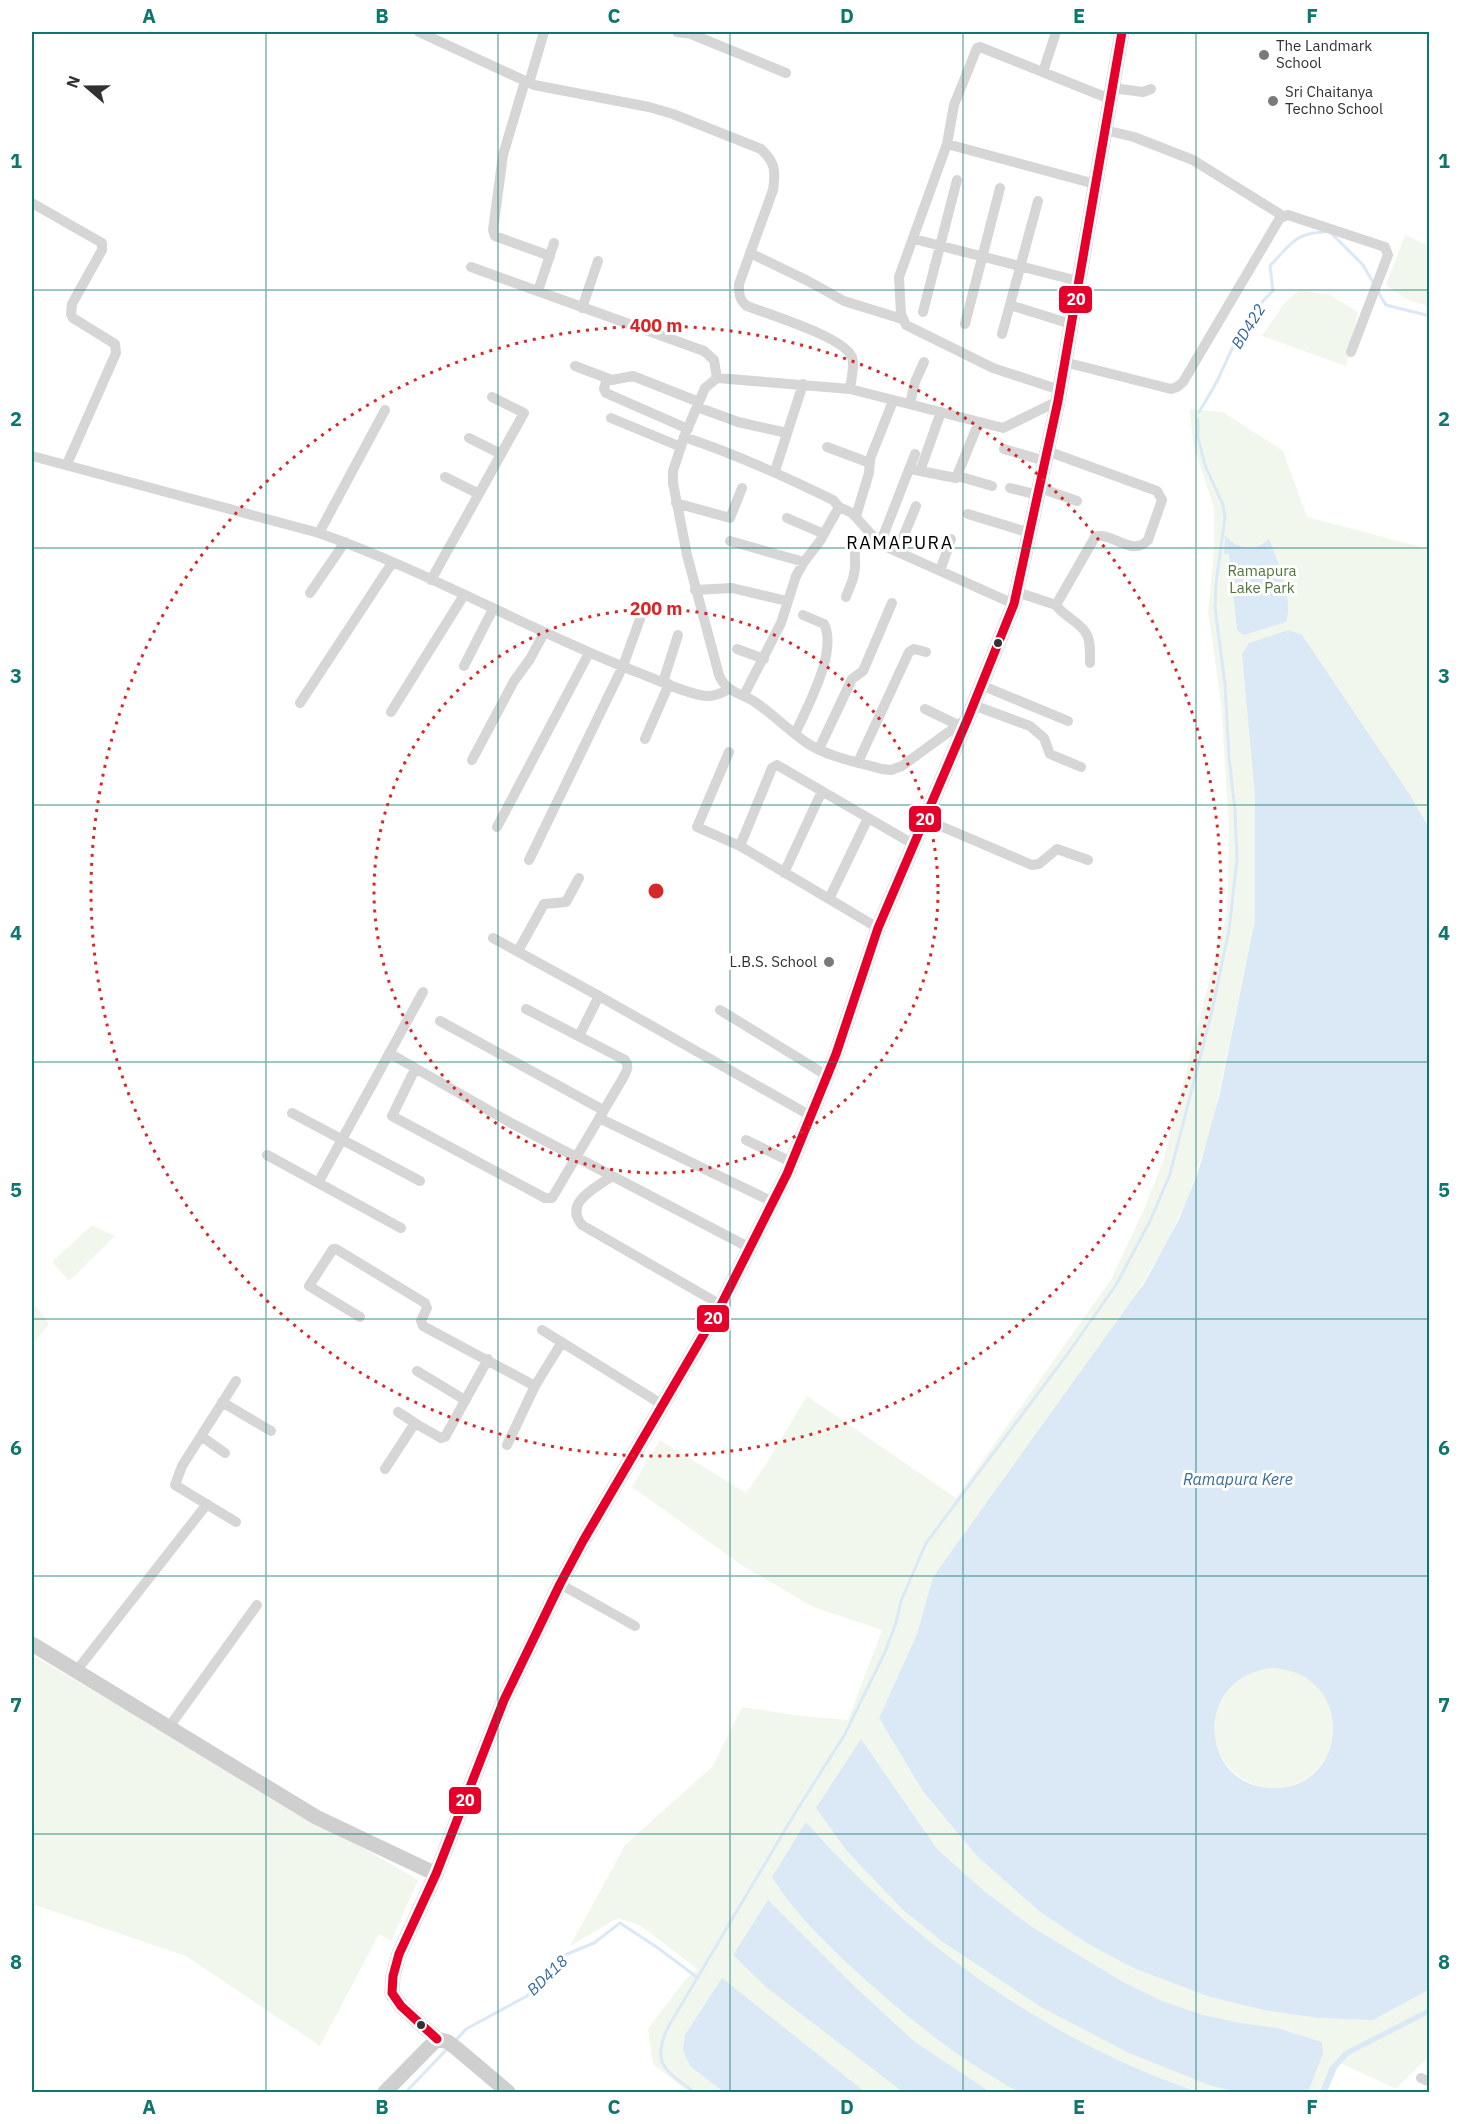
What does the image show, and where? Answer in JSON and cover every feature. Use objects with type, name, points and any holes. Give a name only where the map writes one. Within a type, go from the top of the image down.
[{"type":"main road","points":[[508,2092],[401,2006],[392,1993],[393,1976],[399,1954],[436,1875],[504,1700],[560,1584],[721,1305],[784,1179],[836,1054],[878,928],[1016,598],[1059,395],[1122,32]]},
{"type":"main road","points":[[32,1644],[316,1817],[436,1875]]},
{"type":"main road","points":[[385,2092],[447,2043]]},
{"type":"street","points":[[419,32],[527,82],[649,107],[673,114],[760,149],[775,166],[775,177],[773,190],[739,284],[741,302],[827,337],[847,349],[852,357],[853,367],[850,389]]},
{"type":"street","points":[[544,32],[503,155],[493,230],[495,236],[550,256]]},
{"type":"street","points":[[677,32],[691,34],[786,73]]},
{"type":"street","points":[[1043,72],[1056,32]]},
{"type":"street","points":[[1059,395],[993,369],[906,326],[902,319],[899,277],[947,144],[954,105],[977,48],[1111,94],[1143,92],[1151,89]]},
{"type":"street","points":[[1105,130],[1134,137],[1193,160],[1283,216],[1288,215],[1385,247],[1388,255],[1351,352]]},
{"type":"street","points":[[947,144],[1095,184]]},
{"type":"street","points":[[923,312],[957,180]]},
{"type":"street","points":[[965,324],[1000,189]]},
{"type":"street","points":[[1002,334],[1038,201]]},
{"type":"street","points":[[32,203],[100,242],[103,246],[72,304],[71,314],[73,318],[115,344],[116,353],[67,464]]},
{"type":"street","points":[[1064,362],[1171,389],[1178,387],[1283,216]]},
{"type":"street","points":[[914,239],[1078,281]]},
{"type":"street","points":[[538,291],[554,243]]},
{"type":"street","points":[[750,253],[844,301],[902,319]]},
{"type":"street","points":[[582,308],[598,261]]},
{"type":"street","points":[[471,267],[704,351],[714,360],[717,378]]},
{"type":"street","points":[[1010,305],[1071,324]]},
{"type":"street","points":[[910,404],[915,382],[924,362]]},
{"type":"street","points":[[575,366],[607,378],[633,376],[738,422],[787,433]]},
{"type":"street","points":[[607,378],[604,389],[606,393],[684,438]]},
{"type":"street","points":[[966,716],[902,766],[891,770],[882,769],[819,749],[795,734],[755,701],[729,689],[719,675],[695,590],[676,503],[673,471],[705,388],[717,378],[850,389],[1006,427],[1059,395]]},
{"type":"street","points":[[775,471],[803,384]]},
{"type":"street","points":[[431,580],[524,413],[492,397]]},
{"type":"street","points":[[856,516],[870,463],[893,401]]},
{"type":"street","points":[[319,533],[385,410]]},
{"type":"street","points":[[876,542],[915,470],[941,412]]},
{"type":"street","points":[[611,418],[731,453],[775,471],[833,500],[839,507],[856,516],[876,542]]},
{"type":"street","points":[[915,470],[952,479],[958,476],[979,422]]},
{"type":"street","points":[[469,438],[501,454]]},
{"type":"street","points":[[827,447],[870,463]]},
{"type":"street","points":[[1004,449],[1046,456],[1156,491],[1162,500],[1148,540],[1144,544],[1130,546],[1102,536],[1095,537],[1056,605]]},
{"type":"street","points":[[915,454],[915,470]]},
{"type":"street","points":[[32,456],[319,533],[431,580],[589,653],[666,683],[708,696],[718,695],[729,689]]},
{"type":"street","points":[[958,476],[992,486]]},
{"type":"street","points":[[445,477],[479,494]]},
{"type":"street","points":[[676,503],[729,519],[742,488]]},
{"type":"street","points":[[1010,488],[1077,501]]},
{"type":"street","points":[[897,552],[916,506]]},
{"type":"street","points":[[744,695],[781,623],[792,585],[839,507]]},
{"type":"street","points":[[968,514],[1030,533]]},
{"type":"street","points":[[787,518],[824,534]]},
{"type":"street","points":[[940,571],[951,539]]},
{"type":"street","points":[[730,541],[804,562]]},
{"type":"street","points":[[310,593],[345,542]]},
{"type":"street","points":[[846,597],[855,574],[855,548],[860,542],[876,542],[940,571],[1016,598],[1056,605],[1087,633],[1090,640],[1090,663]]},
{"type":"street","points":[[300,703],[392,563]]},
{"type":"street","points":[[695,590],[732,588],[788,601]]},
{"type":"street","points":[[391,712],[464,595]]},
{"type":"street","points":[[819,749],[852,679],[863,671],[892,603]]},
{"type":"street","points":[[529,860],[623,666],[644,608]]},
{"type":"street","points":[[464,666],[493,609]]},
{"type":"street","points":[[795,734],[819,679],[826,655],[827,630],[824,624],[803,615]]},
{"type":"street","points":[[471,760],[514,681],[530,659],[544,633]]},
{"type":"street","points":[[645,739],[666,683],[678,635]]},
{"type":"street","points":[[737,649],[764,659]]},
{"type":"street","points":[[858,762],[909,652],[914,649],[926,652]]},
{"type":"street","points":[[497,827],[589,653]]},
{"type":"street","points":[[981,685],[1068,721]]},
{"type":"street","points":[[925,709],[1030,726],[1044,738],[1050,754],[1081,767]]},
{"type":"street","points":[[729,752],[697,828],[740,846],[878,928]]},
{"type":"street","points":[[740,846],[774,766],[777,765],[913,844]]},
{"type":"street","points":[[784,873],[822,791]]},
{"type":"street","points":[[830,899],[868,818]]},
{"type":"street","points":[[924,819],[1032,865],[1039,864],[1057,849],[1088,860]]},
{"type":"street","points":[[518,951],[544,904],[566,902],[579,878]]},
{"type":"street","points":[[493,938],[811,1116]]},
{"type":"street","points":[[318,1183],[423,992]]},
{"type":"street","points":[[579,1036],[599,996]]},
{"type":"street","points":[[415,1069],[392,1116],[545,1198],[555,1196],[627,1069],[627,1063],[526,1009]]},
{"type":"street","points":[[720,1010],[826,1075]]},
{"type":"street","points":[[440,1021],[601,1114],[773,1202]]},
{"type":"street","points":[[389,1053],[511,1124],[750,1248]]},
{"type":"street","points":[[292,1113],[420,1181]]},
{"type":"street","points":[[784,1179],[779,1174],[796,1134],[803,1136]]},
{"type":"street","points":[[746,1140],[785,1159]]},
{"type":"street","points":[[267,1155],[401,1228]]},
{"type":"street","points":[[612,1176],[578,1202],[576,1217],[582,1225],[721,1305]]},
{"type":"street","points":[[360,1317],[309,1286],[333,1249],[425,1303],[427,1308],[421,1321],[423,1326],[535,1386]]},
{"type":"street","points":[[542,1330],[663,1405]]},
{"type":"street","points":[[507,1445],[535,1386],[562,1342]]},
{"type":"street","points":[[398,1412],[441,1438],[445,1437],[488,1359]]},
{"type":"street","points":[[417,1371],[465,1400]]},
{"type":"street","points":[[236,1381],[182,1466],[176,1485],[236,1522]]},
{"type":"street","points":[[222,1402],[271,1431]]},
{"type":"street","points":[[386,1469],[413,1426],[418,1425]]},
{"type":"street","points":[[201,1436],[225,1453]]},
{"type":"street","points":[[77,1670],[207,1503]]},
{"type":"street","points":[[560,1584],[635,1626]]},
{"type":"street","points":[[169,1727],[257,1605]]},
{"type":"green space","points":[[1405,235],[1429,246],[1429,306],[1408,300],[1386,285]]},
{"type":"green space","points":[[1299,290],[1330,295],[1358,312],[1346,366],[1262,336],[1283,305]]},
{"type":"green space","name":"Ramapura Lake Park","points":[[1190,409],[1223,412],[1283,451],[1307,517],[1429,549],[1429,828],[1412,798],[1255,794],[1255,919],[1213,1122],[1188,1197],[1168,1240],[1132,1302],[933,1577],[917,1634],[879,1718],[922,1790],[976,1855],[1109,1955],[1133,1968],[1210,1997],[1264,2010],[1318,2018],[1373,2020],[1429,1989],[1429,2056],[1396,2089],[1340,2063],[1327,2092],[688,2092],[653,2064],[648,2029],[685,1980],[697,1969],[641,1926],[618,1918],[570,1946],[625,1845],[713,1766],[742,1707],[848,1720],[882,1630],[813,1607],[740,1564],[632,1487],[660,1440],[746,1493],[807,1396],[956,1498],[1112,1278],[1145,1207],[1164,1158],[1227,912],[1229,828],[1221,702],[1208,612],[1214,553],[1214,508],[1193,444]]},
{"type":"green space","points":[[92,1225],[115,1236],[69,1281],[52,1262]]},
{"type":"green space","points":[[32,1307],[37,1307],[49,1324],[32,1345]]},
{"type":"green space","points":[[32,1655],[418,1880],[391,1941],[379,1934],[320,2046],[186,1956],[32,1904]]},
{"type":"green space","points":[[1274,1668],[1297,1672],[1316,1686],[1330,1705],[1334,1728],[1330,1751],[1316,1770],[1297,1784],[1274,1788],[1251,1784],[1232,1770],[1218,1751],[1214,1728],[1218,1705],[1232,1686],[1251,1672]]},
{"type":"water","points":[[1225,535],[1235,544],[1246,548],[1258,546],[1269,539],[1287,592],[1286,622],[1244,635],[1237,630],[1229,554],[1224,554]]},
{"type":"water","name":"Ramapura Kere","points":[[1289,630],[1302,635],[1412,798],[1429,828],[1430,1989],[1373,2020],[1318,2018],[1264,2010],[1210,1997],[1133,1968],[1085,1942],[1039,1911],[976,1855],[922,1790],[879,1718],[917,1634],[933,1577],[1145,1282],[1179,1219],[1198,1172],[1219,1097],[1255,919],[1255,794],[1242,654],[1249,643]],"holes":[[[1272,1668],[1299,1674],[1318,1688],[1329,1707],[1333,1728],[1330,1749],[1319,1768],[1302,1782],[1278,1788],[1252,1784],[1232,1772],[1220,1754],[1215,1733],[1217,1711],[1227,1691],[1245,1676]]]},
{"type":"water","points":[[861,1739],[937,1849],[984,1891],[1032,1927],[1123,1982],[1162,2001],[1203,2015],[1277,2028],[1322,2042],[1323,2054],[1308,2092],[1236,2092],[1209,2085],[1129,2053],[1041,2007],[943,1942],[902,1909],[847,1851],[816,1808]]},
{"type":"water","points":[[806,1822],[891,1908],[936,1947],[984,1983],[1035,2016],[1087,2045],[1141,2070],[1198,2092],[1019,2092],[951,2049],[887,1999],[847,1963],[797,1912],[772,1877]]},
{"type":"water","points":[[768,1900],[855,1987],[915,2042],[990,2092],[903,2092],[766,1987],[733,1955]]},
{"type":"water","points":[[722,1978],[865,2092],[724,2092],[690,2066],[683,2050],[685,2035]]},
{"type":"water","points":[[1429,2008],[1429,2014],[1349,2055],[1337,2068],[1327,2092],[1320,2092],[1330,2067],[1345,2051]]},
{"type":"waterway","name":"BD422","points":[[1199,412],[1218,380],[1242,330],[1256,309],[1273,291],[1270,266],[1299,238],[1324,232]]},
{"type":"waterway","name":"BD422","points":[[1332,234],[1363,265],[1374,284]]},
{"type":"waterway","name":"BD422","points":[[1377,290],[1386,305],[1430,316]]},
{"type":"waterway","points":[[694,2092],[669,2073],[661,2060],[662,2041],[667,2029],[795,1813],[845,1734],[885,1652],[896,1623],[901,1601],[926,1543],[1066,1356],[1116,1285],[1151,1219],[1170,1174],[1211,1015],[1229,930],[1237,859],[1225,684],[1215,608],[1225,517],[1223,505],[1205,465],[1198,438],[1198,419]]},
{"type":"waterway","name":"BD418","points":[[455,2041],[466,2029],[527,1996],[565,1955],[594,1943],[620,1923],[698,1978]]},
{"type":"waterway","name":"BD418","points":[[406,2092],[448,2048]]},
{"type":"transit line","name":"20","points":[[437,2039],[401,2006],[392,1993],[393,1976],[399,1954],[436,1874],[504,1700],[560,1584],[721,1305],[787,1174],[836,1054],[878,928],[1014,604],[1058,401],[1122,32]]},
{"type":"place","name":"The Landmark School","points":[[1264,55]]},
{"type":"place","name":"Sri Chaitanya Techno School","points":[[1273,101]]},
{"type":"place","name":"L.B.S. School","points":[[829,962]]},
{"type":"district","name":"RAMAPURA","points":[[900,543]]}]
